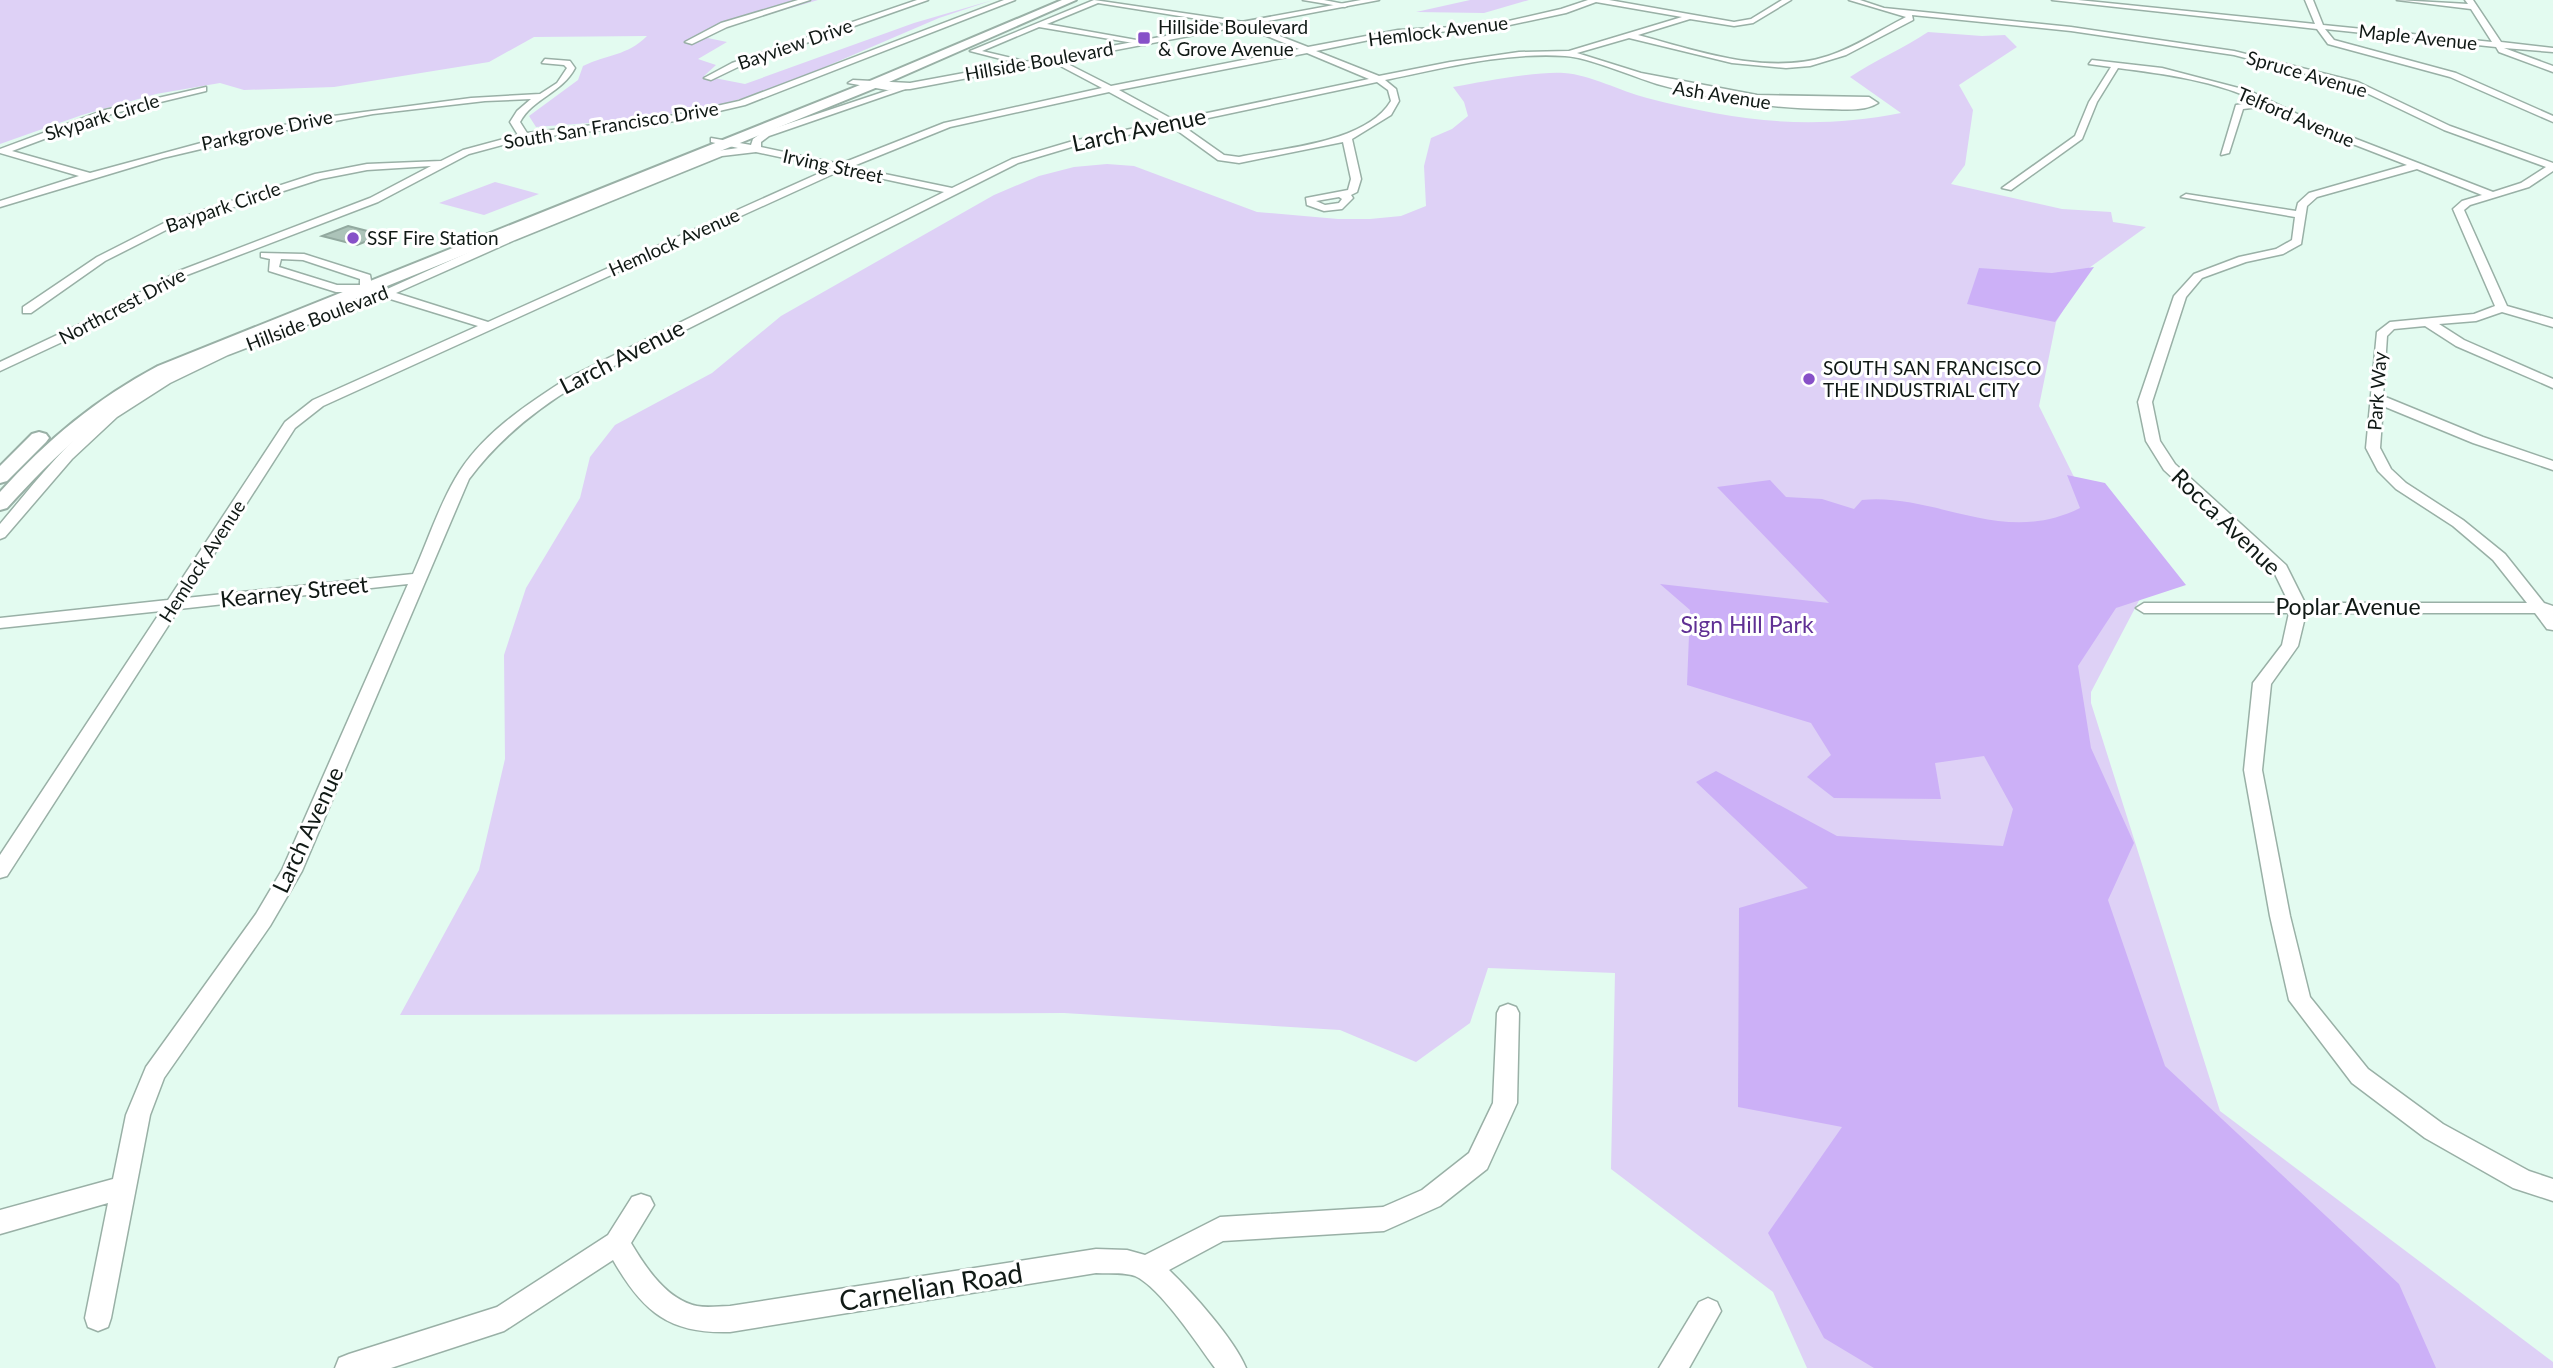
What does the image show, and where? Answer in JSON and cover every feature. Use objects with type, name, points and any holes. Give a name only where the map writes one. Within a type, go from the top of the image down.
[{"type":"main road","points":[[853,83],[1057,0]]},
{"type":"main road","points":[[869,86],[1071,0]]},
{"type":"main road","name":"Hillside Boulevard","points":[[721,141],[853,83]]},
{"type":"main road","name":"Hillside Boulevard","points":[[0,504],[62,437],[120,393],[188,359],[366,282],[721,141],[869,86]]},
{"type":"main road","name":"Hillside Boulevard","points":[[0,477],[58,421],[122,380],[190,347],[336,289],[366,282]]},
{"type":"street","points":[[689,42],[724,25],[806,0]]},
{"type":"street","name":"Bayview Drive","points":[[708,78],[746,61],[924,0]]},
{"type":"street","name":"South San Francisco Drive","points":[[245,249],[374,200],[440,163],[466,152],[524,136],[676,118],[742,103],[1011,0]]},
{"type":"street","points":[[1025,64],[974,51],[1099,0],[1244,24],[1378,79],[1392,89],[1395,101],[1388,113],[1348,138],[1239,160],[1221,158],[1173,123],[1054,59]]},
{"type":"street","points":[[1307,0],[1345,5]]},
{"type":"street","name":"Hillside Boulevard","points":[[0,534],[86,436],[127,404],[214,359],[342,307],[387,294],[408,281],[720,153],[756,149],[755,141],[766,134],[910,86],[1375,0]]},
{"type":"street","name":"Hemlock Avenue","points":[[0,871],[290,425],[302,414],[338,393],[841,167],[947,125],[1111,89],[1398,32],[1491,27],[1563,11],[1596,0],[1714,23],[1745,23],[1787,0]]},
{"type":"street","name":"Spruce Avenue","points":[[1853,0],[1872,8],[2132,37],[2234,53],[2355,84],[2447,128],[2553,167]]},
{"type":"street","name":"Maple Avenue","points":[[2056,0],[2148,5],[2229,22],[2284,23],[2553,50]]},
{"type":"street","points":[[2309,0],[2318,27],[2331,42],[2453,75],[2553,119]]},
{"type":"street","points":[[2401,0],[2471,3],[2502,50],[2514,57],[2553,69]]},
{"type":"street","points":[[1632,36],[1717,56],[1769,64],[1817,62],[1833,57],[1910,18],[1906,12]]},
{"type":"street","name":"Larch Avenue","points":[[98,1318],[138,1115],[154,1074],[257,930],[292,871],[462,479],[480,453],[505,427],[536,403],[573,381],[991,171],[1042,152],[1378,79],[1519,54],[1569,53],[1688,18]]},
{"type":"street","points":[[1038,25],[1142,43]]},
{"type":"street","name":"Ash Avenue","points":[[1569,53],[1667,87],[1714,97],[1809,104],[1874,103],[1869,100],[1809,104]]},
{"type":"street","points":[[524,136],[515,122],[519,114],[558,87],[568,78],[571,68],[567,63],[545,61]]},
{"type":"street","name":"Telford Avenue","points":[[2092,62],[2183,76],[2247,93],[2317,127],[2413,167],[2495,196]]},
{"type":"street","points":[[2007,188],[2079,137],[2093,103],[2116,65]]},
{"type":"street","name":"Hillside Boulevard","points":[[853,83],[869,86],[910,86]]},
{"type":"street","name":"Skypark Circle","points":[[1,151],[108,112],[203,89]]},
{"type":"street","name":"Parkgrove Drive","points":[[0,204],[215,139],[317,118],[505,97],[541,97]]},
{"type":"street","points":[[2224,153],[2239,107],[2272,104]]},
{"type":"street","points":[[1343,195],[1352,192],[1356,179],[1348,138]]},
{"type":"street","name":"Irving Street","points":[[721,141],[951,191]]},
{"type":"street","points":[[1,151],[89,176]]},
{"type":"street","name":"Baypark Circle","points":[[27,310],[101,259],[180,221],[319,176],[388,165],[440,163]]},
{"type":"street","name":"Rocca Avenue","points":[[2299,607],[2280,568],[2169,467],[2153,441],[2146,402],[2180,296],[2198,276],[2243,259],[2279,252],[2297,242],[2302,205],[2313,195],[2413,167]]},
{"type":"street","points":[[2553,167],[2525,185],[2466,203],[2458,209],[2502,308],[2553,323]]},
{"type":"street","points":[[2186,197],[2300,215]]},
{"type":"street","points":[[245,249],[275,258],[304,257],[366,282],[387,294],[486,325]]},
{"type":"street","name":"Northcrest Drive","points":[[0,367],[99,320],[183,273],[245,249]]},
{"type":"street","points":[[275,258],[272,268],[336,289]]},
{"type":"street","name":"Park Way","points":[[2502,308],[2476,317],[2390,326],[2381,335],[2373,448],[2385,471],[2401,486],[2458,523],[2499,557],[2546,608],[2553,625]]},
{"type":"street","points":[[2427,321],[2460,343],[2553,384]]},
{"type":"street","points":[[2376,398],[2478,440],[2553,466]]},
{"type":"street","name":"Kearney Street","points":[[0,623],[420,578]]},
{"type":"street","points":[[2299,607],[2290,646],[2262,683],[2253,770],[2280,916],[2300,1000],[2360,1076],[2434,1131],[2522,1180],[2553,1190]]},
{"type":"street","name":"Poplar Avenue","points":[[2144,608],[2546,608]]},
{"type":"street","points":[[1232,1368],[1188,1309],[1147,1268],[1220,1230],[1384,1219],[1431,1198],[1478,1161],[1505,1103],[1508,1013]]},
{"type":"street","points":[[0,1222],[124,1187]]},
{"type":"street","points":[[349,1368],[504,1318],[617,1243],[642,1205]]},
{"type":"street","name":"Carnelian Road","points":[[617,1243],[634,1273],[657,1297],[666,1305],[695,1319],[730,1319],[1096,1261],[1125,1262],[1147,1268]]},
{"type":"street","points":[[1674,1368],[1708,1311]]},
{"type":"green space","points":[[0,0],[818,0],[719,29],[703,37],[727,42],[698,59],[716,65],[704,76],[745,84],[914,23],[993,0],[939,18],[769,91],[715,106],[642,119],[536,127],[529,116],[578,80],[583,66],[625,51],[647,36],[534,37],[489,62],[334,87],[244,90],[220,83],[156,94],[82,115],[0,144]]},
{"type":"green space","points":[[1470,0],[1529,0],[1484,13],[1416,12]]},
{"type":"green space","name":"Sign Hill Park","points":[[1928,32],[2005,35],[2017,47],[1959,85],[1973,110],[1965,165],[1951,184],[2062,209],[2111,212],[2113,222],[2146,227],[2089,268],[2056,322],[2039,406],[2073,475],[2144,591],[2091,692],[2091,703],[2220,1111],[2553,1362],[2553,1368],[1807,1368],[1773,1292],[1611,1169],[1615,973],[1488,968],[1470,1023],[1416,1062],[1340,1030],[1064,1013],[400,1015],[479,870],[505,759],[504,655],[526,588],[580,498],[590,457],[615,425],[712,373],[781,316],[994,195],[1039,176],[1074,167],[1107,164],[1134,166],[1257,212],[1338,219],[1401,216],[1426,206],[1424,166],[1431,138],[1452,129],[1468,116],[1464,102],[1453,87],[1525,75],[1564,73],[1585,77],[1647,98],[1743,118],[1804,122],[1867,118],[1901,113],[1850,77]]},
{"type":"green space","points":[[495,182],[539,194],[484,215],[439,203]]},
{"type":"green space","points":[[2094,267],[2055,322],[1967,304],[1979,268],[2052,273]]},
{"type":"green space","points":[[2067,475],[2105,483],[2186,585],[2116,608],[2078,666],[2091,748],[2134,843],[2108,900],[2165,1066],[2399,1284],[2436,1368],[1874,1368],[1824,1338],[1768,1233],[1842,1127],[1738,1107],[1739,908],[1808,888],[1696,782],[1716,771],[1837,836],[2003,846],[2013,809],[1984,756],[1935,763],[1941,799],[1834,798],[1807,777],[1831,755],[1811,723],[1687,685],[1690,610],[1660,584],[1829,603],[1717,487],[1770,480],[1786,497],[1822,499],[1854,509],[1862,500],[1890,500],[1997,521],[2024,522],[2051,519],[2080,508]]},
{"type":"building","name":"SSF Fire Station","points":[[348,226],[383,235],[357,245],[322,236]]},
{"type":"place","name":"Hillside Boulevard & Grove Avenue","points":[[1144,38]]},
{"type":"place","name":"SSF Fire Station","points":[[353,238]]},
{"type":"place","name":"SOUTH SAN FRANCISCO THE INDUSTRIAL CITY","points":[[1809,379]]}]
